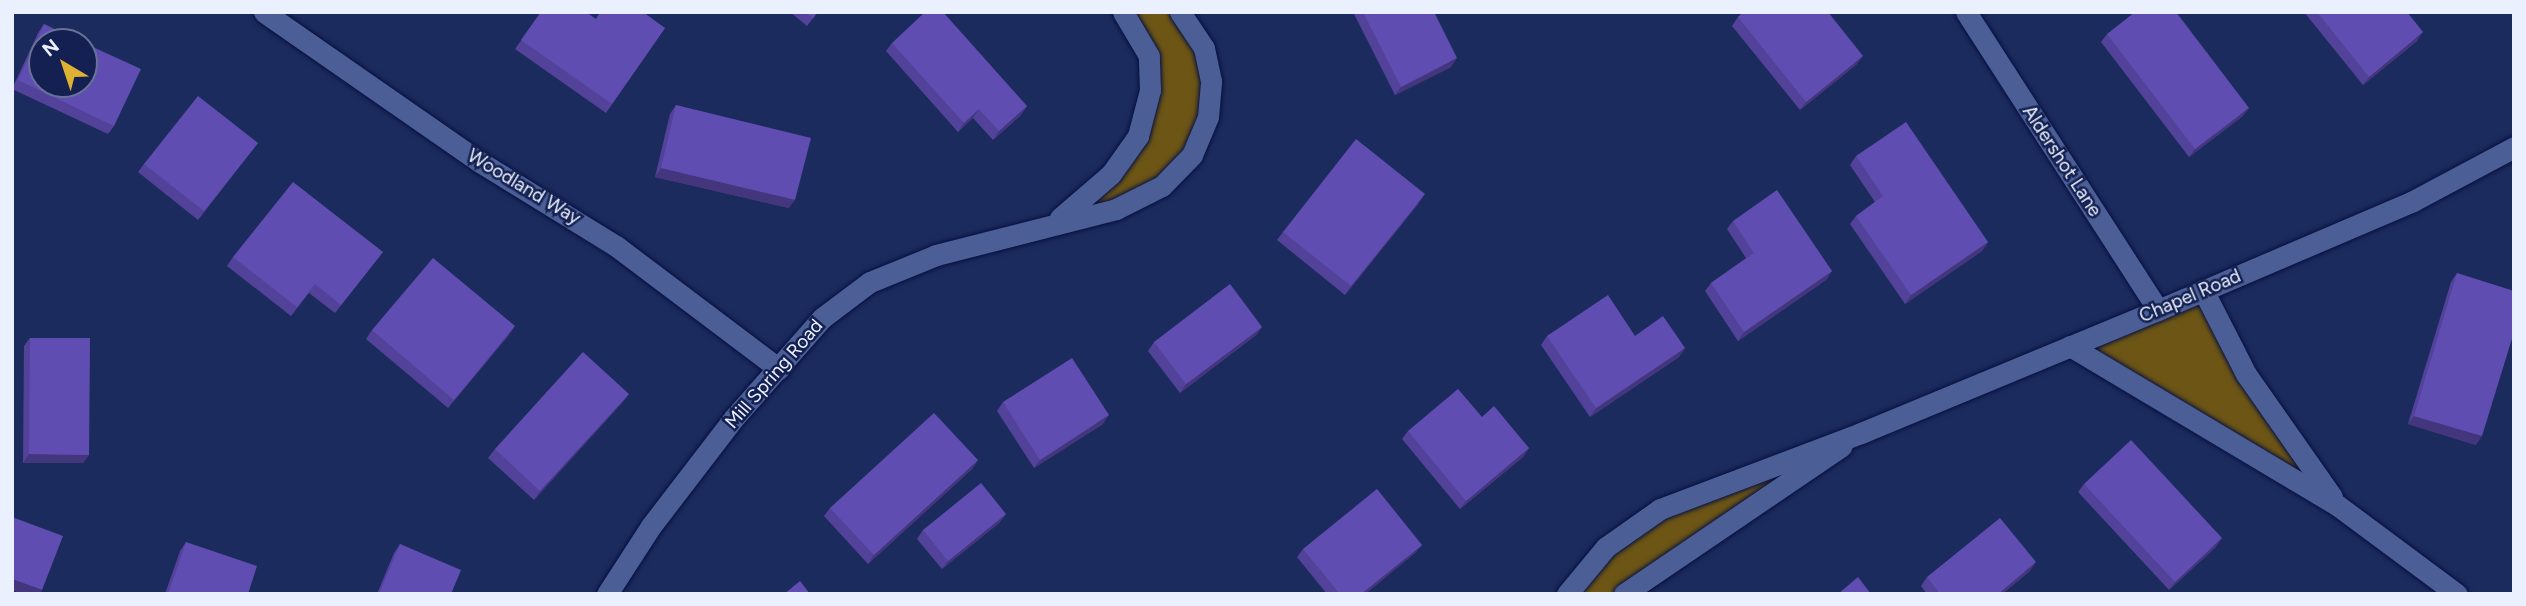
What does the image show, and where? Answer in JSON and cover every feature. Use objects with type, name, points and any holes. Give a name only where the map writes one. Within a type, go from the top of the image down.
[{"type":"street","name":"Woodland Way","points":[[264,12],[480,162],[608,240],[779,369]]},
{"type":"street","name":"Mill Spring Road","points":[[1047,228],[1082,204],[1138,136],[1150,90],[1149,57],[1123,12]]},
{"type":"street","name":"Mill Spring Road","points":[[607,594],[700,462],[822,318],[870,282],[936,255],[1115,209],[1162,186],[1192,155],[1208,117],[1210,81],[1204,48],[1180,12]]},
{"type":"street","name":"Aldershot Lane","points":[[1966,12],[2158,310]]},
{"type":"street","name":"Chapel Road","points":[[1567,594],[1606,547],[1660,509],[1861,433],[2158,310],[2413,201],[2514,147]]},
{"type":"street","points":[[2203,290],[2246,374],[2337,505]]},
{"type":"street","points":[[2070,346],[2337,505],[2457,594]]},
{"type":"street","name":"Chapel Road","points":[[1624,594],[1861,433]]},
{"type":"shaded area","points":[[1123,12],[1180,12],[1211,81],[1192,155],[1116,209],[1082,203],[1111,174],[1150,90]]},
{"type":"shaded area","points":[[2203,290],[2337,505],[2070,346]]},
{"type":"shaded area","points":[[1861,433],[1624,594],[1567,594],[1629,528]]},
{"type":"building","points":[[541,12],[586,12],[596,19],[600,12],[643,12],[665,28],[612,104],[521,40]]},
{"type":"building","points":[[806,12],[817,12],[813,18]]},
{"type":"building","points":[[925,12],[943,12],[1027,106],[999,131],[979,109],[964,123],[892,43]]},
{"type":"building","points":[[1363,12],[1434,12],[1457,58],[1401,87]]},
{"type":"building","points":[[1743,12],[1828,12],[1863,56],[1806,102],[1738,17]]},
{"type":"building","points":[[2135,12],[2176,12],[2249,108],[2195,149],[2107,34]]},
{"type":"building","points":[[2317,12],[2407,12],[2423,32],[2369,77]]},
{"type":"building","points":[[98,49],[141,69],[114,126],[56,98],[98,98]]},
{"type":"building","points":[[28,58],[28,85],[18,80]]},
{"type":"building","points":[[198,96],[258,143],[204,211],[144,164]]},
{"type":"building","points":[[676,105],[811,138],[795,200],[661,168]]},
{"type":"building","points":[[1906,122],[1988,242],[1911,295],[1856,216],[1883,196],[1856,156]]},
{"type":"building","points":[[1356,139],[1425,194],[1351,286],[1283,232]]},
{"type":"building","points":[[293,182],[383,252],[341,305],[315,284],[297,307],[233,257]]},
{"type":"building","points":[[1777,190],[1832,271],[1744,332],[1711,283],[1754,253],[1733,221]]},
{"type":"building","points":[[433,258],[515,326],[454,400],[372,330]]},
{"type":"building","points":[[2457,273],[2514,291],[2514,332],[2482,436],[2414,416]]},
{"type":"building","points":[[1230,284],[1262,327],[1186,384],[1154,342]]},
{"type":"building","points":[[1608,295],[1635,336],[1663,316],[1685,348],[1596,408],[1547,336]]},
{"type":"building","points":[[30,338],[90,338],[89,455],[29,454]]},
{"type":"building","points":[[583,352],[629,394],[540,491],[495,449]]},
{"type":"building","points":[[1072,358],[1109,415],[1040,460],[1003,402]]},
{"type":"building","points":[[1458,389],[1482,417],[1494,406],[1529,448],[1466,501],[1408,431]]},
{"type":"building","points":[[934,413],[978,460],[874,555],[830,508]]},
{"type":"building","points":[[2131,440],[2222,538],[2175,582],[2084,484]]},
{"type":"building","points":[[981,483],[1006,514],[948,561],[923,530]]},
{"type":"building","points":[[1377,489],[1422,545],[1361,594],[1340,594],[1303,549]]},
{"type":"building","points":[[12,517],[63,536],[42,590],[12,579]]},
{"type":"building","points":[[2000,518],[2036,562],[1998,594],[1940,594],[1927,577]]},
{"type":"building","points":[[186,542],[257,566],[248,594],[168,594]]},
{"type":"building","points":[[400,544],[461,570],[451,594],[379,594]]},
{"type":"building","points":[[1858,577],[1871,594],[1838,594]]},
{"type":"building","points":[[800,581],[810,594],[784,594]]}]
